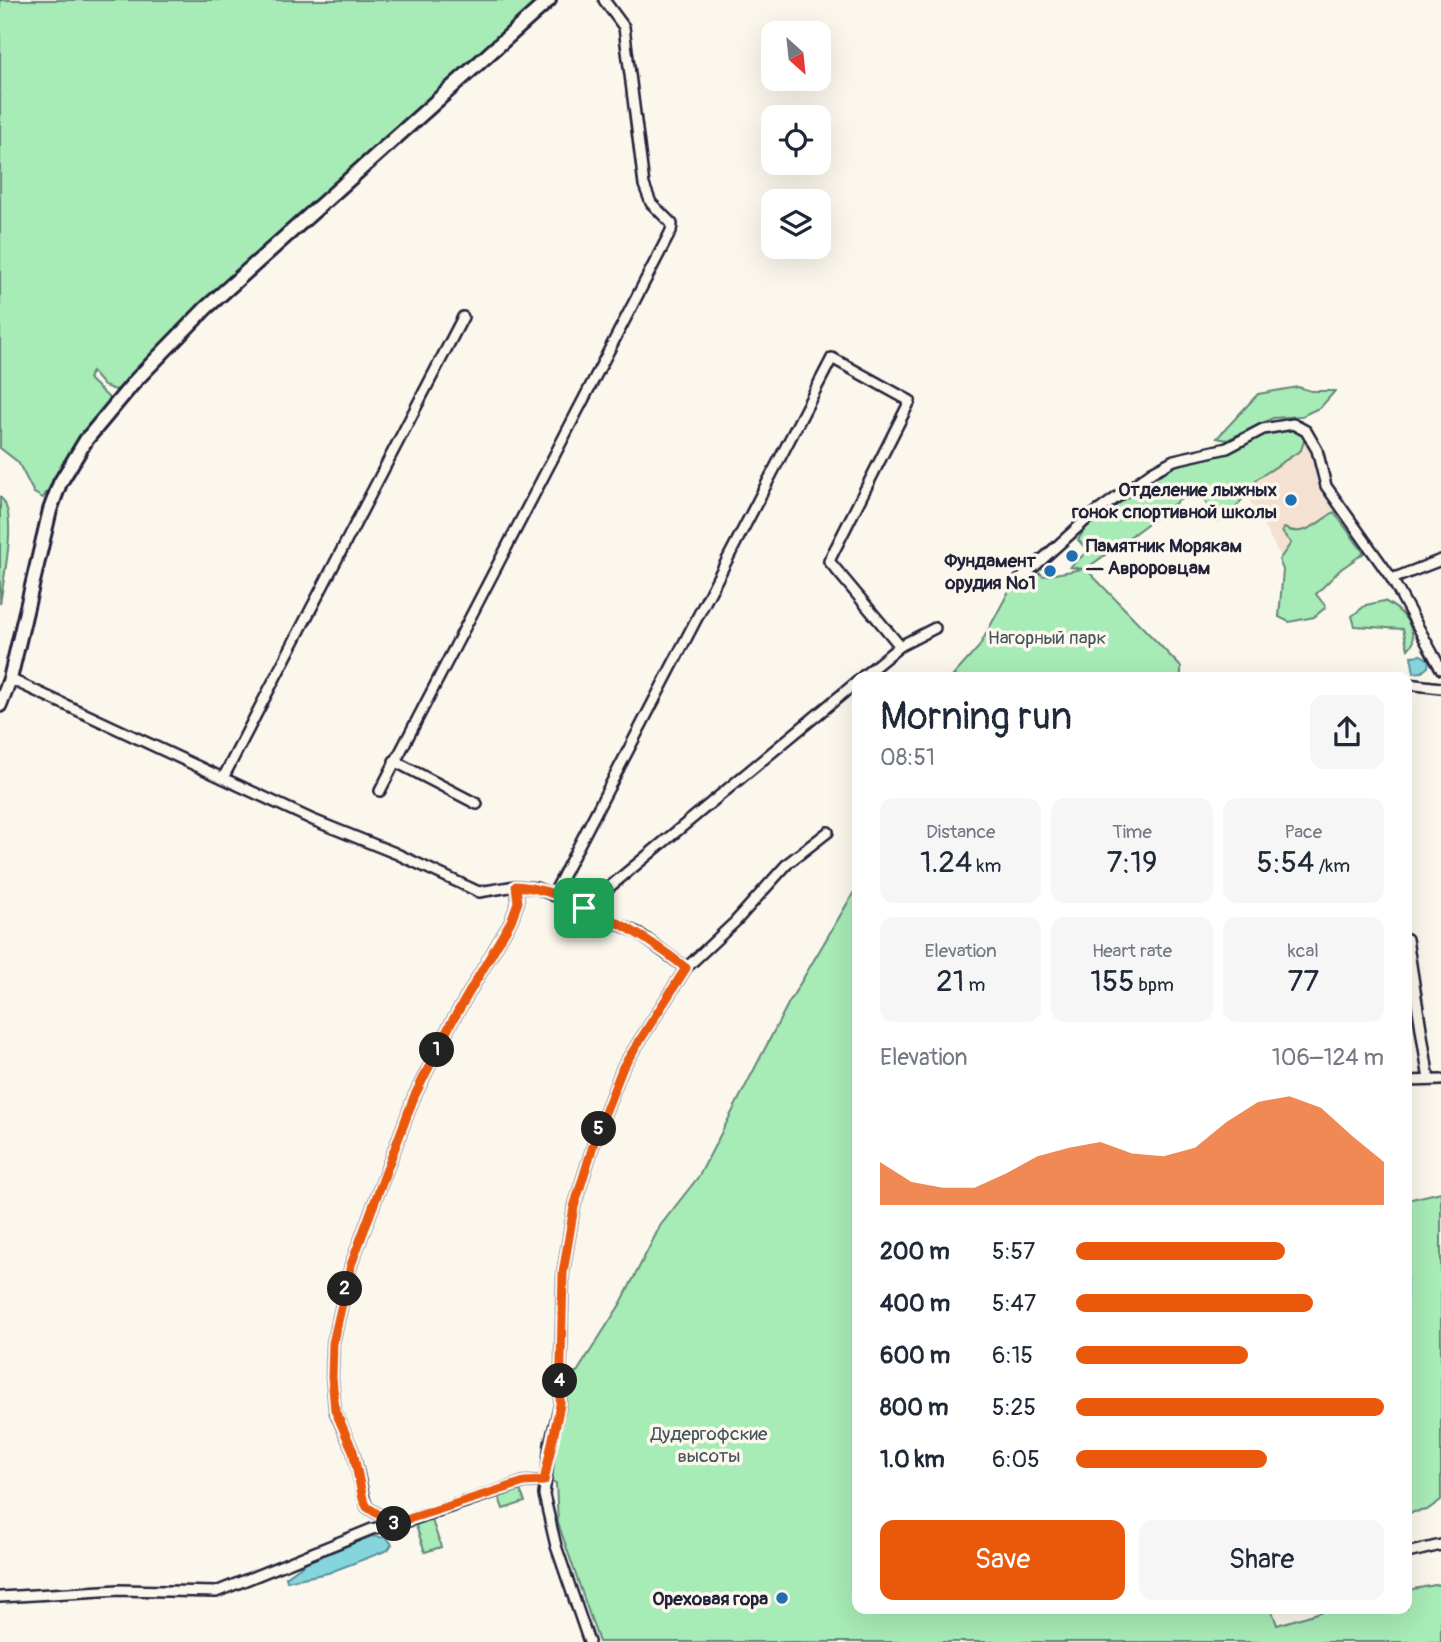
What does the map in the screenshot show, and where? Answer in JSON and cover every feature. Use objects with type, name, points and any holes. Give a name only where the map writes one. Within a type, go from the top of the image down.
[{"type":"street","points":[[0,705],[10,679],[50,510],[74,457],[94,429],[206,308],[549,0]]},
{"type":"street","points":[[380,791],[671,231],[672,224],[651,203],[644,186],[624,27],[604,0]]},
{"type":"street","points":[[223,778],[463,317]]},
{"type":"street","points":[[553,895],[832,358],[910,401],[829,561],[900,646]]},
{"type":"street","points":[[1015,583],[1087,519],[1152,472],[1174,460],[1227,448],[1263,429],[1293,424],[1306,431],[1317,450],[1326,486],[1392,579],[1441,668]]},
{"type":"street","points":[[1392,579],[1441,560]]},
{"type":"street","points":[[868,672],[900,646],[935,628]]},
{"type":"street","points":[[10,679],[479,892],[516,886],[536,887],[638,933],[686,968]]},
{"type":"street","points":[[1412,685],[1441,688]]},
{"type":"street","points":[[584,908],[852,686]]},
{"type":"street","points":[[394,761],[477,804]]},
{"type":"street","points":[[589,1642],[570,1593],[545,1508],[544,1481],[560,1405],[563,1273],[574,1207],[597,1133],[623,1067],[686,968],[741,916],[788,863],[828,832]]},
{"type":"street","points":[[393,1524],[367,1507],[363,1499],[353,1451],[335,1410],[333,1343],[351,1265],[414,1097],[450,1025],[511,921],[518,902],[516,886]]},
{"type":"street","points":[[1412,971],[1429,1080]]},
{"type":"street","points":[[1412,1081],[1441,1080]]},
{"type":"street","points":[[0,1597],[120,1590],[216,1592],[372,1529],[524,1482],[544,1481]]},
{"type":"street","points":[[1412,1552],[1441,1545]]},
{"type":"shaded area","name":"Отделение лыжных гонок спортивной школы","points":[[1291,426],[1306,438],[1319,480],[1353,531],[1289,572],[1224,454],[1270,429]]},
{"type":"green space","points":[[0,0],[540,0],[123,387],[115,390],[104,386],[92,372],[88,378],[109,398],[107,407],[75,446],[43,498],[34,493],[18,462],[0,448]]},
{"type":"green space","points":[[1298,387],[1311,391],[1335,391],[1321,407],[1302,416],[1273,418],[1227,440],[1217,438],[1258,394]]},
{"type":"green space","name":"Нагорный парк","points":[[1296,430],[1305,438],[1301,450],[1257,479],[1235,509],[1218,521],[1196,488],[1086,569],[1181,667],[1181,672],[956,672],[979,647],[1015,580],[1036,577],[1040,573],[1043,576],[1083,569],[1070,567],[1088,551],[1078,540],[1092,517],[1174,461],[1226,453],[1267,432]]},
{"type":"green space","points":[[0,497],[6,505],[9,531],[0,604]]},
{"type":"green space","points":[[1334,512],[1364,553],[1341,569],[1316,594],[1326,607],[1314,617],[1289,622],[1279,617],[1283,570],[1279,560],[1291,543],[1282,532],[1284,528],[1291,531],[1304,530]]},
{"type":"green space","points":[[1384,601],[1396,608],[1409,623],[1413,643],[1408,649],[1403,629],[1355,626],[1352,616],[1366,605]]},
{"type":"green space","name":"Дудергофские высоты","points":[[852,895],[852,1614],[1273,1614],[1277,1625],[1314,1614],[1412,1614],[1412,1589],[1441,1584],[1441,1642],[599,1642],[558,1523],[556,1483],[550,1482],[567,1372],[577,1372],[621,1303],[660,1226],[699,1176],[788,1004]]},
{"type":"green space","points":[[1441,1192],[1441,1500],[1427,1510],[1412,1512],[1412,1199]]},
{"type":"green space","points":[[520,1490],[525,1502],[503,1509],[499,1497]]},
{"type":"green space","points":[[431,1517],[441,1547],[425,1552],[415,1523]]},
{"type":"water","points":[[1421,655],[1429,660],[1428,667],[1422,672],[1414,673],[1411,656]]},
{"type":"water","points":[[372,1536],[387,1538],[392,1544],[388,1550],[328,1573],[287,1581],[286,1577],[307,1562]]},
{"type":"place","name":"Отделение лыжных гонок спортивной школы","points":[[1291,500]]},
{"type":"place","name":"Памятник Морякам — Авроровцам","points":[[1072,556]]},
{"type":"place","name":"Фундамент орудия №1","points":[[1050,571]]},
{"type":"place","name":"Ореховая гора","points":[[782,1598]]},
{"type":"route","points":[[516,886],[536,887],[584,908],[638,933],[686,968],[623,1067],[597,1133],[574,1207],[563,1273],[560,1405],[544,1481],[524,1482],[393,1524],[367,1507],[353,1451],[335,1410],[333,1343],[351,1265],[414,1097],[450,1025],[511,921],[518,902],[516,886]]}]
